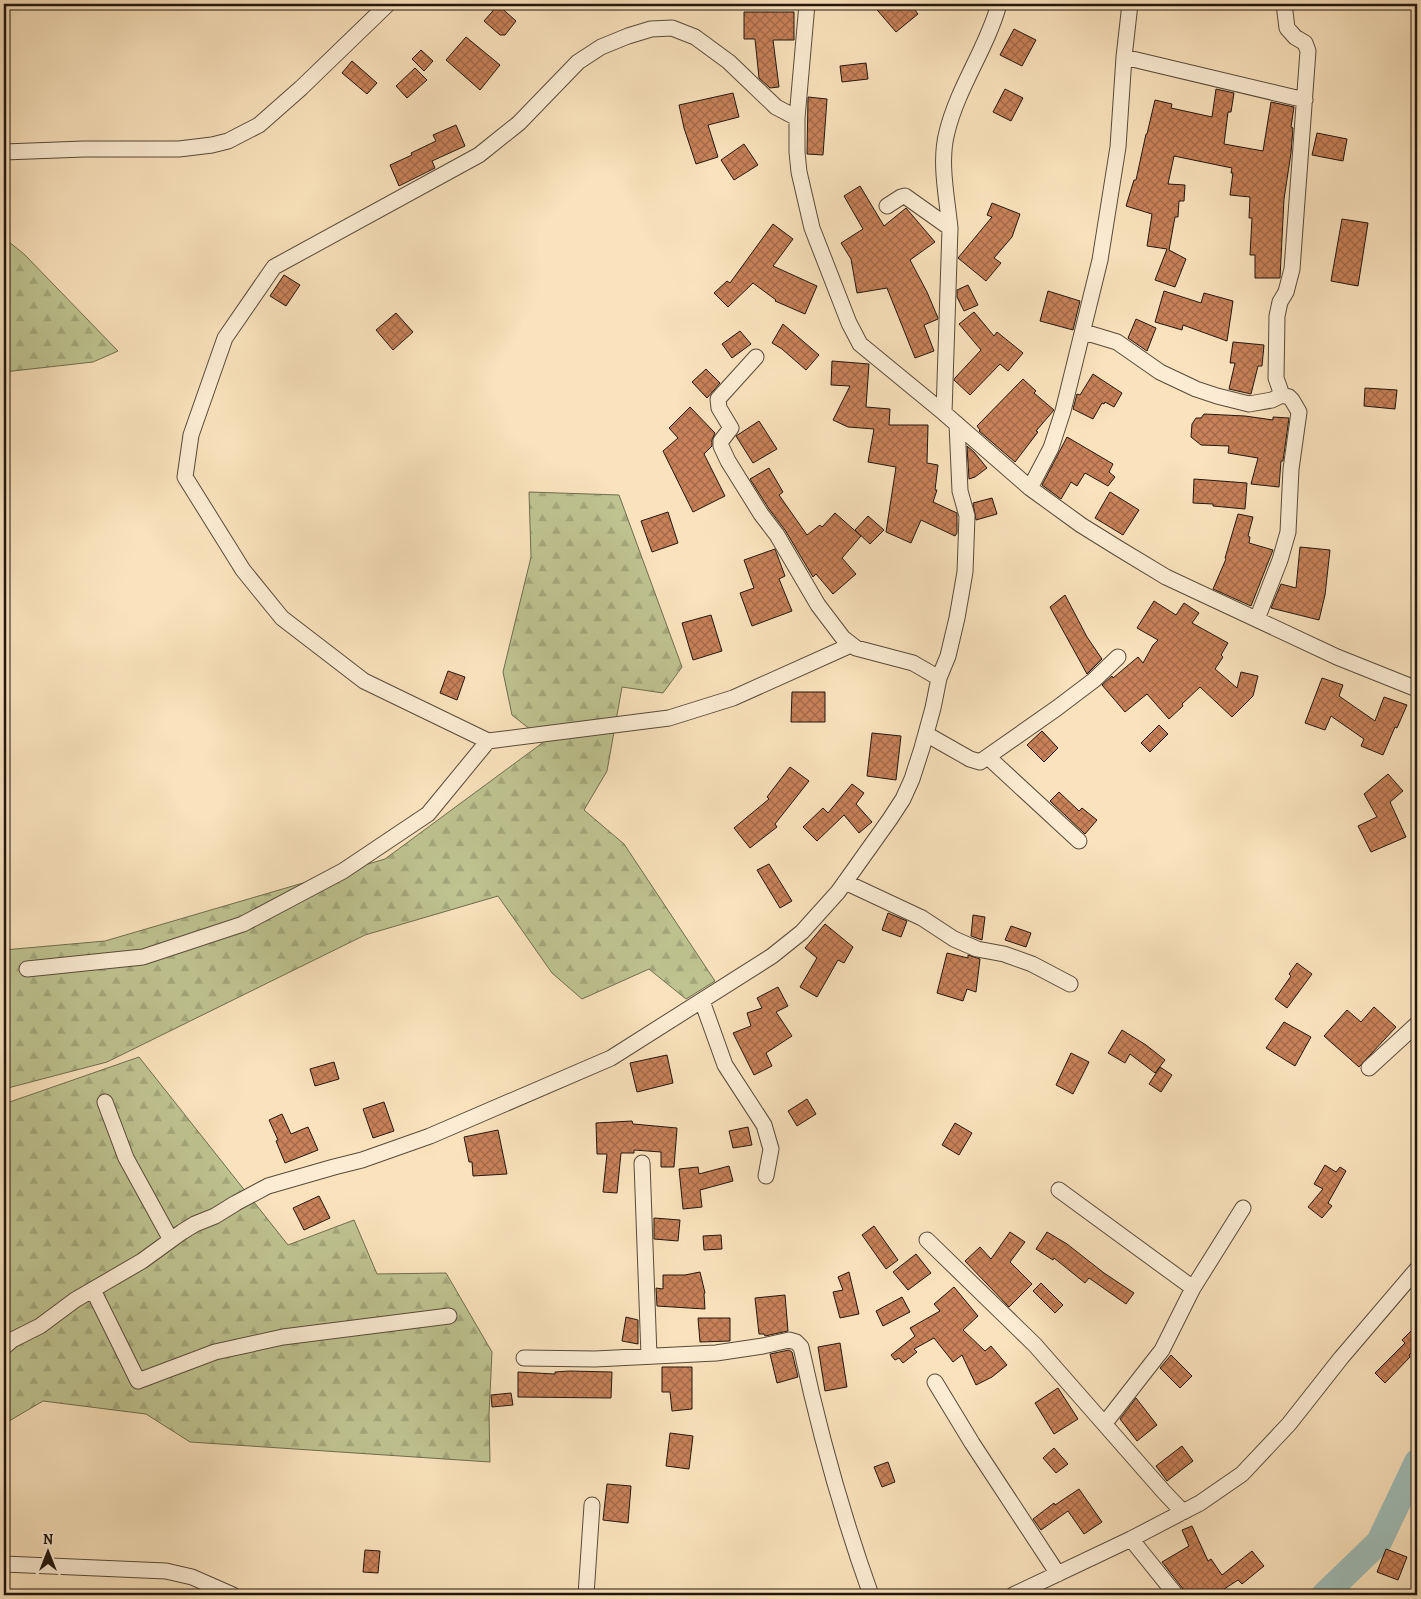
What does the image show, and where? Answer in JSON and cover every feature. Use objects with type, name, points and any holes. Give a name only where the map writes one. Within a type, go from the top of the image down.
[{"type":"street","points":[[4,152],[84,149],[179,149],[212,146],[228,141],[259,125],[301,88],[388,4]]},
{"type":"street","points":[[807,4],[797,118],[799,172],[812,228],[849,323],[860,344],[957,424],[1030,488],[1081,525],[1166,577],[1337,657],[1417,688]]},
{"type":"street","points":[[944,413],[950,228],[944,157],[946,134],[952,113],[999,4]]},
{"type":"street","points":[[1030,488],[1054,438],[1063,411],[1084,332],[1100,260],[1118,147],[1124,57],[1130,4]]},
{"type":"street","points":[[1282,395],[1276,378],[1277,316],[1292,269],[1308,51],[1305,42],[1295,37],[1287,28],[1284,4]]},
{"type":"street","points":[[797,118],[776,107],[729,62],[695,37],[672,28],[651,29],[601,47],[578,62],[519,123],[478,154],[274,267],[225,338],[191,435],[184,477],[243,570],[282,618],[364,681],[488,741],[669,718],[733,698],[851,645]]},
{"type":"street","points":[[1124,57],[1305,100]]},
{"type":"street","points":[[887,206],[906,196],[950,228]]},
{"type":"street","points":[[1084,332],[1116,342],[1160,372],[1196,389],[1250,404],[1272,400],[1282,395],[1289,397],[1299,412],[1291,469],[1288,532],[1280,560],[1257,619]]},
{"type":"street","points":[[756,357],[718,399],[719,408],[731,428],[721,440],[721,446],[761,514],[778,535],[818,605],[843,638],[851,645],[863,650],[913,663],[939,678]]},
{"type":"street","points":[[4,1347],[12,1340],[40,1326],[76,1300],[142,1261],[195,1224],[215,1216],[268,1186],[362,1160],[430,1136],[612,1058],[778,952],[802,932],[845,882],[903,799],[912,779],[926,734],[939,678],[948,656],[958,618],[965,572],[966,516],[958,474],[957,424]]},
{"type":"street","points":[[926,734],[970,760],[980,762],[1094,680],[1118,657]]},
{"type":"street","points":[[27,969],[143,957],[243,924],[343,871],[428,814],[488,741]]},
{"type":"street","points":[[988,757],[1079,840]]},
{"type":"street","points":[[845,882],[922,918],[954,939],[977,949],[1004,954],[1032,964],[1070,984]]},
{"type":"street","points":[[702,1002],[725,1065],[764,1125],[771,1149],[766,1176]]},
{"type":"street","points":[[1369,1068],[1417,1024]]},
{"type":"street","points":[[104,1102],[126,1158],[171,1240]]},
{"type":"street","points":[[642,1163],[649,1356]]},
{"type":"street","points":[[1059,1190],[1193,1288]]},
{"type":"street","points":[[1105,1423],[1162,1350],[1193,1288],[1243,1208]]},
{"type":"street","points":[[927,1240],[1035,1345],[1164,1492],[1184,1512]]},
{"type":"street","points":[[1013,1595],[1184,1512],[1242,1474],[1289,1424],[1341,1358],[1417,1269]]},
{"type":"street","points":[[93,1290],[138,1381],[215,1352],[283,1337],[449,1316]]},
{"type":"street","points":[[524,1358],[595,1359],[716,1353],[789,1340],[796,1342],[801,1347],[828,1462],[849,1533],[871,1595]]},
{"type":"street","points":[[935,1382],[972,1443],[1058,1574]]},
{"type":"street","points":[[586,1595],[592,1505]]},
{"type":"street","points":[[1130,1539],[1176,1595]]},
{"type":"street","points":[[4,1564],[166,1571],[192,1577],[233,1595]]},
{"type":"green space","points":[[4,238],[24,254],[118,351],[93,362],[4,372]]},
{"type":"green space","points":[[529,492],[619,495],[682,667],[663,693],[622,687],[607,771],[584,810],[624,844],[715,981],[686,999],[649,969],[582,999],[552,973],[498,896],[365,935],[107,1062],[4,1089],[4,950],[105,941],[385,859],[545,741],[512,715],[503,672],[531,557]]},
{"type":"green space","points":[[139,1057],[288,1245],[354,1220],[377,1274],[446,1273],[492,1352],[489,1414],[490,1462],[190,1442],[146,1414],[43,1401],[4,1424],[4,1104]]},
{"type":"building","points":[[872,4],[910,4],[918,14],[896,32]]},
{"type":"building","points":[[498,5],[516,21],[505,35],[500,35],[484,21]]},
{"type":"building","points":[[744,12],[794,12],[794,40],[773,40],[779,87],[770,88],[759,78],[755,39],[744,39]]},
{"type":"building","points":[[1014,29],[1036,40],[1022,66],[1000,55]]},
{"type":"building","points":[[466,37],[500,65],[480,90],[446,60]]},
{"type":"building","points":[[421,50],[433,61],[424,71],[412,59]]},
{"type":"building","points":[[352,61],[377,83],[367,94],[342,73]]},
{"type":"building","points":[[866,63],[868,79],[842,82],[840,66]]},
{"type":"building","points":[[415,68],[427,80],[407,98],[396,86]]},
{"type":"building","points":[[1005,89],[1023,98],[1011,121],[993,112]]},
{"type":"building","points":[[1216,89],[1234,93],[1231,112],[1228,112],[1224,144],[1263,151],[1271,102],[1294,107],[1291,127],[1293,128],[1291,153],[1284,199],[1280,278],[1255,278],[1255,255],[1250,255],[1252,218],[1249,218],[1250,197],[1230,195],[1232,168],[1174,156],[1168,184],[1185,185],[1184,201],[1179,201],[1178,217],[1175,217],[1169,250],[1186,259],[1175,287],[1155,280],[1167,249],[1147,246],[1152,214],[1126,206],[1134,180],[1136,180],[1155,100],[1172,104],[1171,108],[1212,117]]},
{"type":"building","points":[[733,93],[739,117],[708,125],[718,157],[696,164],[684,128],[679,105]]},
{"type":"building","points":[[808,97],[827,99],[823,155],[807,154]]},
{"type":"building","points":[[456,125],[465,146],[432,161],[435,168],[399,186],[390,165],[436,141],[433,135]]},
{"type":"building","points":[[1317,133],[1347,139],[1343,161],[1312,155]]},
{"type":"building","points":[[744,144],[758,165],[734,180],[721,160]]},
{"type":"building","points":[[860,186],[884,226],[906,208],[935,242],[910,260],[938,318],[924,325],[934,351],[915,358],[887,288],[857,293],[851,259],[841,243],[863,229],[844,196]]},
{"type":"building","points":[[992,203],[1020,214],[1012,237],[994,258],[1001,263],[986,281],[958,258],[992,217],[987,215]]},
{"type":"building","points":[[1342,219],[1368,223],[1358,286],[1331,281]]},
{"type":"building","points":[[773,224],[793,239],[773,266],[817,286],[805,314],[775,301],[753,283],[728,307],[714,293],[727,281],[730,283]]},
{"type":"building","points":[[284,275],[300,285],[286,306],[270,296]]},
{"type":"building","points":[[968,285],[978,305],[964,311],[957,297],[957,290]]},
{"type":"building","points":[[1048,291],[1080,301],[1073,330],[1040,321]]},
{"type":"building","points":[[1164,291],[1201,303],[1204,293],[1233,301],[1227,341],[1183,325],[1182,330],[1155,322]]},
{"type":"building","points":[[974,312],[994,336],[997,332],[1023,353],[1008,371],[1000,364],[970,395],[954,380],[981,350],[959,324]]},
{"type":"building","points":[[396,313],[413,332],[393,350],[376,330]]},
{"type":"building","points":[[1136,319],[1156,328],[1147,351],[1128,338]]},
{"type":"building","points":[[783,324],[819,355],[806,370],[782,349],[772,343]]},
{"type":"building","points":[[740,331],[751,344],[732,358],[722,344]]},
{"type":"building","points":[[1233,342],[1264,345],[1262,366],[1258,366],[1251,394],[1229,389],[1235,363],[1230,363]]},
{"type":"building","points":[[832,361],[869,364],[866,407],[890,409],[889,425],[928,425],[927,463],[938,465],[935,490],[937,490],[933,502],[957,513],[957,533],[955,536],[921,520],[911,543],[886,532],[896,467],[868,462],[874,429],[848,427],[833,420],[850,386],[831,385]]},
{"type":"building","points":[[706,369],[720,383],[707,398],[692,382]]},
{"type":"building","points":[[1093,374],[1122,393],[1114,407],[1105,402],[1104,404],[1102,403],[1093,419],[1073,409],[1077,394],[1080,395]]},
{"type":"building","points":[[1023,379],[1036,391],[1034,393],[1054,410],[1036,431],[1038,432],[1015,462],[979,431],[977,426]]},
{"type":"building","points":[[1365,388],[1397,390],[1395,409],[1364,406]]},
{"type":"building","points":[[690,407],[715,433],[712,446],[704,454],[725,496],[693,512],[663,451],[678,438],[669,428]]},
{"type":"building","points":[[1204,414],[1245,416],[1273,420],[1273,417],[1289,418],[1283,461],[1281,461],[1279,487],[1251,484],[1258,458],[1228,453],[1229,446],[1201,445],[1191,437],[1192,424],[1196,418],[1201,418]]},
{"type":"building","points":[[759,421],[777,449],[753,463],[736,436]]},
{"type":"building","points":[[1067,437],[1113,464],[1109,472],[1115,477],[1108,486],[1085,473],[1077,486],[1071,482],[1061,499],[1042,485]]},
{"type":"building","points":[[967,446],[987,468],[969,479]]},
{"type":"building","points":[[769,468],[783,492],[779,495],[807,535],[820,525],[822,527],[835,513],[861,536],[842,558],[856,574],[833,594],[816,574],[813,577],[785,530],[750,479]]},
{"type":"building","points":[[1194,479],[1247,483],[1245,509],[1193,503]]},
{"type":"building","points":[[1110,492],[1139,510],[1123,535],[1095,518]]},
{"type":"building","points":[[992,498],[997,514],[976,520],[973,503]]},
{"type":"building","points":[[668,512],[678,543],[652,552],[641,521]]},
{"type":"building","points":[[1238,514],[1253,517],[1248,536],[1250,537],[1249,543],[1273,550],[1251,606],[1213,589],[1226,559]]},
{"type":"building","points":[[868,516],[884,530],[870,544],[855,530]]},
{"type":"building","points":[[1300,547],[1330,550],[1325,595],[1319,620],[1271,608],[1281,584],[1296,588]]},
{"type":"building","points":[[775,549],[785,576],[779,579],[792,611],[752,626],[740,593],[754,588],[744,560]]},
{"type":"building","points":[[1065,595],[1087,637],[1102,659],[1087,674],[1050,607]]},
{"type":"building","points":[[1154,601],[1176,615],[1184,603],[1199,613],[1192,623],[1228,643],[1221,655],[1223,657],[1215,669],[1237,688],[1241,672],[1258,676],[1253,696],[1232,717],[1200,687],[1169,719],[1147,694],[1125,712],[1102,685],[1138,657],[1143,663],[1158,640],[1137,628]]},
{"type":"building","points":[[711,615],[722,651],[693,660],[682,623]]},
{"type":"building","points":[[448,671],[465,677],[457,700],[440,693]]},
{"type":"building","points":[[1322,678],[1343,685],[1339,696],[1375,721],[1384,697],[1407,705],[1383,755],[1361,746],[1364,739],[1331,716],[1325,730],[1305,723]]},
{"type":"building","points":[[792,692],[825,692],[825,722],[791,722]]},
{"type":"building","points":[[1159,725],[1168,734],[1150,752],[1141,743]]},
{"type":"building","points":[[1042,731],[1058,748],[1044,762],[1027,745]]},
{"type":"building","points":[[872,733],[901,736],[896,780],[867,776]]},
{"type":"building","points":[[790,767],[809,781],[775,824],[777,827],[750,848],[734,828],[769,799],[767,797]]},
{"type":"building","points":[[1388,774],[1403,791],[1390,802],[1406,837],[1371,852],[1358,826],[1377,817],[1364,794]]},
{"type":"building","points":[[852,784],[864,793],[856,804],[872,822],[859,833],[844,815],[817,841],[803,827],[823,808],[828,813]]},
{"type":"building","points":[[1059,792],[1079,811],[1082,808],[1097,820],[1085,834],[1050,801]]},
{"type":"building","points":[[769,864],[792,901],[780,908],[757,870]]},
{"type":"building","points":[[888,913],[907,921],[901,937],[882,930]]},
{"type":"building","points":[[973,915],[985,917],[982,940],[971,936]]},
{"type":"building","points":[[825,924],[853,947],[844,963],[838,960],[817,997],[800,987],[817,958],[805,948]]},
{"type":"building","points":[[1011,926],[1031,933],[1026,947],[1005,940]]},
{"type":"building","points":[[947,953],[968,958],[968,955],[980,959],[976,992],[967,989],[963,1001],[937,993]]},
{"type":"building","points":[[1297,963],[1312,974],[1287,1008],[1275,999],[1291,976],[1289,974]]},
{"type":"building","points":[[778,987],[788,1006],[776,1012],[792,1036],[766,1053],[772,1066],[754,1075],[733,1033],[751,1026],[747,1013],[762,1008],[757,998]]},
{"type":"building","points":[[1374,1007],[1396,1027],[1359,1067],[1324,1036],[1347,1010],[1361,1022]]},
{"type":"building","points":[[1284,1022],[1311,1037],[1295,1066],[1266,1048]]},
{"type":"building","points":[[1122,1030],[1165,1060],[1155,1073],[1130,1054],[1125,1063],[1108,1053]]},
{"type":"building","points":[[1071,1053],[1089,1062],[1073,1094],[1056,1085]]},
{"type":"building","points":[[667,1055],[673,1083],[637,1092],[630,1063]]},
{"type":"building","points":[[334,1062],[339,1079],[315,1086],[310,1069]]},
{"type":"building","points":[[1160,1067],[1172,1075],[1161,1092],[1149,1084]]},
{"type":"building","points":[[807,1099],[816,1114],[797,1126],[788,1111]]},
{"type":"building","points":[[384,1102],[394,1131],[373,1138],[363,1109]]},
{"type":"building","points":[[282,1114],[291,1134],[308,1127],[318,1150],[285,1163],[269,1120]]},
{"type":"building","points":[[632,1121],[633,1124],[677,1128],[674,1167],[661,1167],[661,1152],[634,1150],[634,1153],[621,1153],[617,1193],[603,1192],[607,1154],[597,1154],[596,1123]]},
{"type":"building","points":[[955,1123],[972,1133],[959,1155],[942,1145]]},
{"type":"building","points":[[748,1127],[752,1145],[733,1148],[729,1131]]},
{"type":"building","points":[[498,1130],[507,1174],[473,1176],[472,1162],[469,1162],[464,1137]]},
{"type":"building","points":[[1325,1165],[1336,1172],[1340,1167],[1346,1171],[1328,1203],[1332,1206],[1322,1218],[1308,1207],[1323,1189],[1314,1184]]},
{"type":"building","points":[[729,1166],[733,1181],[700,1190],[702,1207],[683,1209],[679,1169],[698,1167],[699,1174]]},
{"type":"building","points":[[319,1196],[330,1218],[304,1230],[293,1208]]},
{"type":"building","points":[[654,1218],[680,1220],[678,1241],[654,1239]]},
{"type":"building","points":[[874,1226],[898,1260],[886,1269],[862,1235]]},
{"type":"building","points":[[1010,1232],[1025,1242],[1010,1262],[1032,1284],[1009,1307],[965,1261],[980,1247],[991,1259]]},
{"type":"building","points":[[1047,1232],[1067,1244],[1104,1273],[1134,1293],[1126,1304],[1089,1278],[1085,1283],[1054,1258],[1053,1260],[1036,1249]]},
{"type":"building","points":[[721,1235],[722,1249],[704,1250],[703,1236]]},
{"type":"building","points":[[916,1254],[931,1273],[908,1290],[893,1272]]},
{"type":"building","points":[[700,1272],[705,1293],[705,1309],[657,1306],[656,1288],[663,1289],[663,1275],[685,1275]]},
{"type":"building","points":[[849,1272],[859,1314],[840,1318],[833,1292],[843,1290],[838,1277]]},
{"type":"building","points":[[1041,1283],[1063,1305],[1055,1313],[1033,1291]]},
{"type":"building","points":[[954,1287],[978,1316],[963,1330],[985,1351],[991,1346],[1007,1365],[992,1377],[976,1385],[962,1355],[953,1362],[934,1338],[914,1349],[917,1352],[903,1363],[899,1358],[895,1360],[891,1355],[915,1336],[910,1328],[940,1311],[934,1304]]},
{"type":"building","points":[[785,1295],[788,1331],[765,1336],[764,1334],[759,1334],[755,1298]]},
{"type":"building","points":[[902,1297],[910,1312],[883,1326],[876,1311]]},
{"type":"building","points":[[626,1317],[638,1320],[638,1344],[622,1341]]},
{"type":"building","points":[[698,1318],[730,1318],[730,1341],[700,1342]]},
{"type":"building","points":[[1417,1325],[1417,1356],[1413,1351],[1409,1355],[1410,1357],[1385,1383],[1375,1373],[1405,1343],[1402,1340]]},
{"type":"building","points":[[840,1343],[847,1387],[825,1391],[818,1347]]},
{"type":"building","points":[[789,1350],[792,1352],[798,1377],[777,1383],[770,1354]]},
{"type":"building","points":[[1171,1355],[1192,1376],[1180,1388],[1160,1368]]},
{"type":"building","points":[[662,1367],[692,1367],[692,1409],[672,1411],[670,1392],[662,1392]]},
{"type":"building","points":[[518,1372],[555,1374],[555,1372],[612,1372],[611,1398],[518,1397]]},
{"type":"building","points":[[1058,1388],[1078,1419],[1054,1434],[1035,1403]]},
{"type":"building","points":[[511,1393],[513,1405],[492,1407],[491,1395]]},
{"type":"building","points":[[1136,1398],[1157,1425],[1137,1441],[1120,1419]]},
{"type":"building","points":[[670,1433],[693,1436],[689,1469],[666,1466]]},
{"type":"building","points":[[1182,1446],[1193,1461],[1167,1481],[1156,1466]]},
{"type":"building","points":[[1054,1448],[1068,1464],[1056,1473],[1043,1458]]},
{"type":"building","points":[[888,1462],[895,1482],[882,1487],[874,1467]]},
{"type":"building","points":[[607,1484],[631,1486],[628,1523],[603,1520]]},
{"type":"building","points":[[1079,1489],[1102,1522],[1084,1534],[1068,1511],[1041,1530],[1033,1519],[1054,1503],[1055,1505]]},
{"type":"building","points":[[1192,1526],[1208,1561],[1211,1559],[1222,1575],[1252,1551],[1264,1566],[1242,1584],[1238,1580],[1215,1595],[1186,1595],[1162,1562],[1189,1546],[1182,1530]]},
{"type":"building","points":[[1386,1549],[1407,1557],[1398,1580],[1377,1572]]},
{"type":"building","points":[[365,1550],[380,1551],[378,1573],[363,1572]]},
{"type":"waterway","points":[[1324,1595],[1379,1542],[1417,1462]]}]
